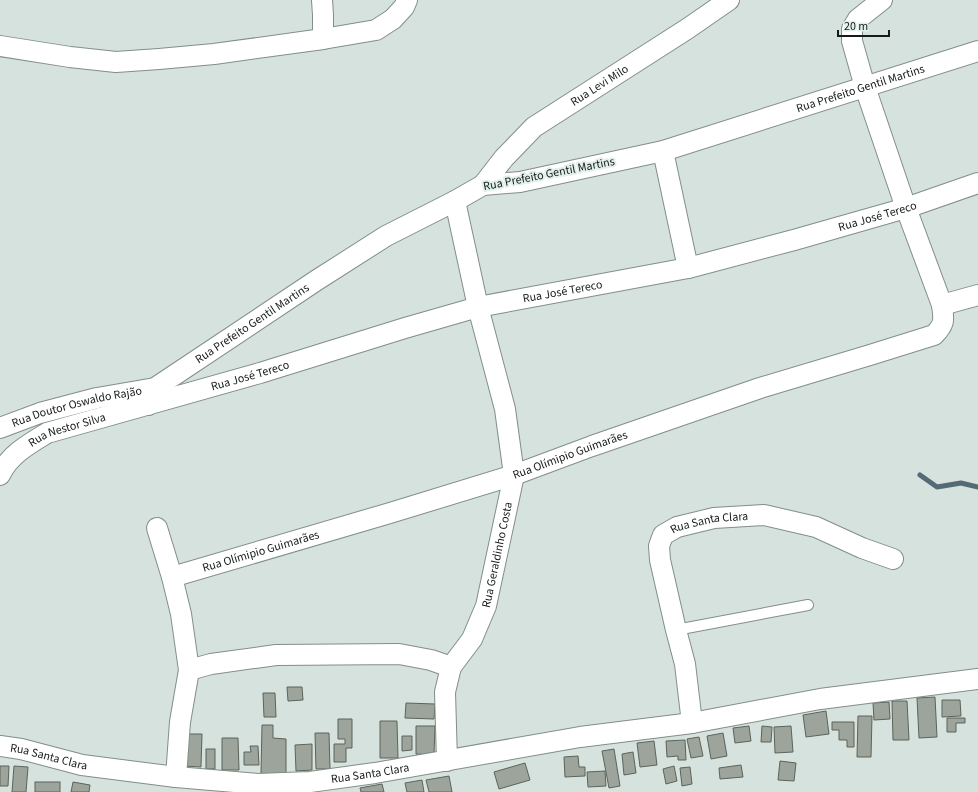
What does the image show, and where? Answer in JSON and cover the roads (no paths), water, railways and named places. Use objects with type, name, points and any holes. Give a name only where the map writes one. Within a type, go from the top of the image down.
[{"type":"street","points":[[322,0],[323,39]]},
{"type":"street","points":[[0,46],[70,57],[116,62],[214,54],[376,30],[394,19],[404,8],[407,0]]},
{"type":"street","name":"Rua Levi Milo","points":[[483,185],[504,158],[534,127],[687,29],[729,0]]},
{"type":"street","name":"Rua Olímipio Guimarães","points":[[172,577],[514,475],[592,446],[760,388],[934,335],[941,328],[944,320],[942,305],[906,208],[865,87],[852,41],[852,29],[858,19],[882,0]]},
{"type":"street","name":"Rua Prefeito Gentil Martins","points":[[152,397],[311,284],[386,236],[483,185],[520,182],[663,151],[978,51]]},
{"type":"street","points":[[663,151],[688,268]]},
{"type":"street","name":"Rua José Tereco","points":[[152,397],[260,373],[478,307],[688,268],[906,208],[978,183]]},
{"type":"street","name":"Rua Geraldinho Costa","points":[[447,761],[445,692],[451,667],[472,639],[486,606],[514,475],[505,409],[478,307],[455,201]]},
{"type":"street","points":[[942,305],[978,295]]},
{"type":"street","name":"Rua Doutor Oswaldo Rajão","points":[[0,428],[40,413],[97,398],[152,397]]},
{"type":"street","name":"Rua Nestor Silva","points":[[0,475],[3,468],[20,450],[47,433],[152,397]]},
{"type":"street","name":"Rua Santa Clara","points":[[692,723],[685,664],[660,560],[659,546],[663,535],[677,527],[714,518],[764,515],[816,528],[862,548],[893,559]]},
{"type":"street","points":[[158,528],[181,614],[189,670],[180,722],[176,776]]},
{"type":"street","points":[[189,670],[211,664],[276,655],[399,654],[431,660],[451,667]]},
{"type":"street","name":"Rua Santa Clara","points":[[0,746],[21,749],[82,765],[176,776],[258,784],[310,782],[447,761],[580,737],[692,723],[820,699],[978,679]]},
{"type":"lane","points":[[676,630],[808,605]]},
{"type":"waterway","points":[[920,475],[937,487],[961,483],[978,487]]}]
